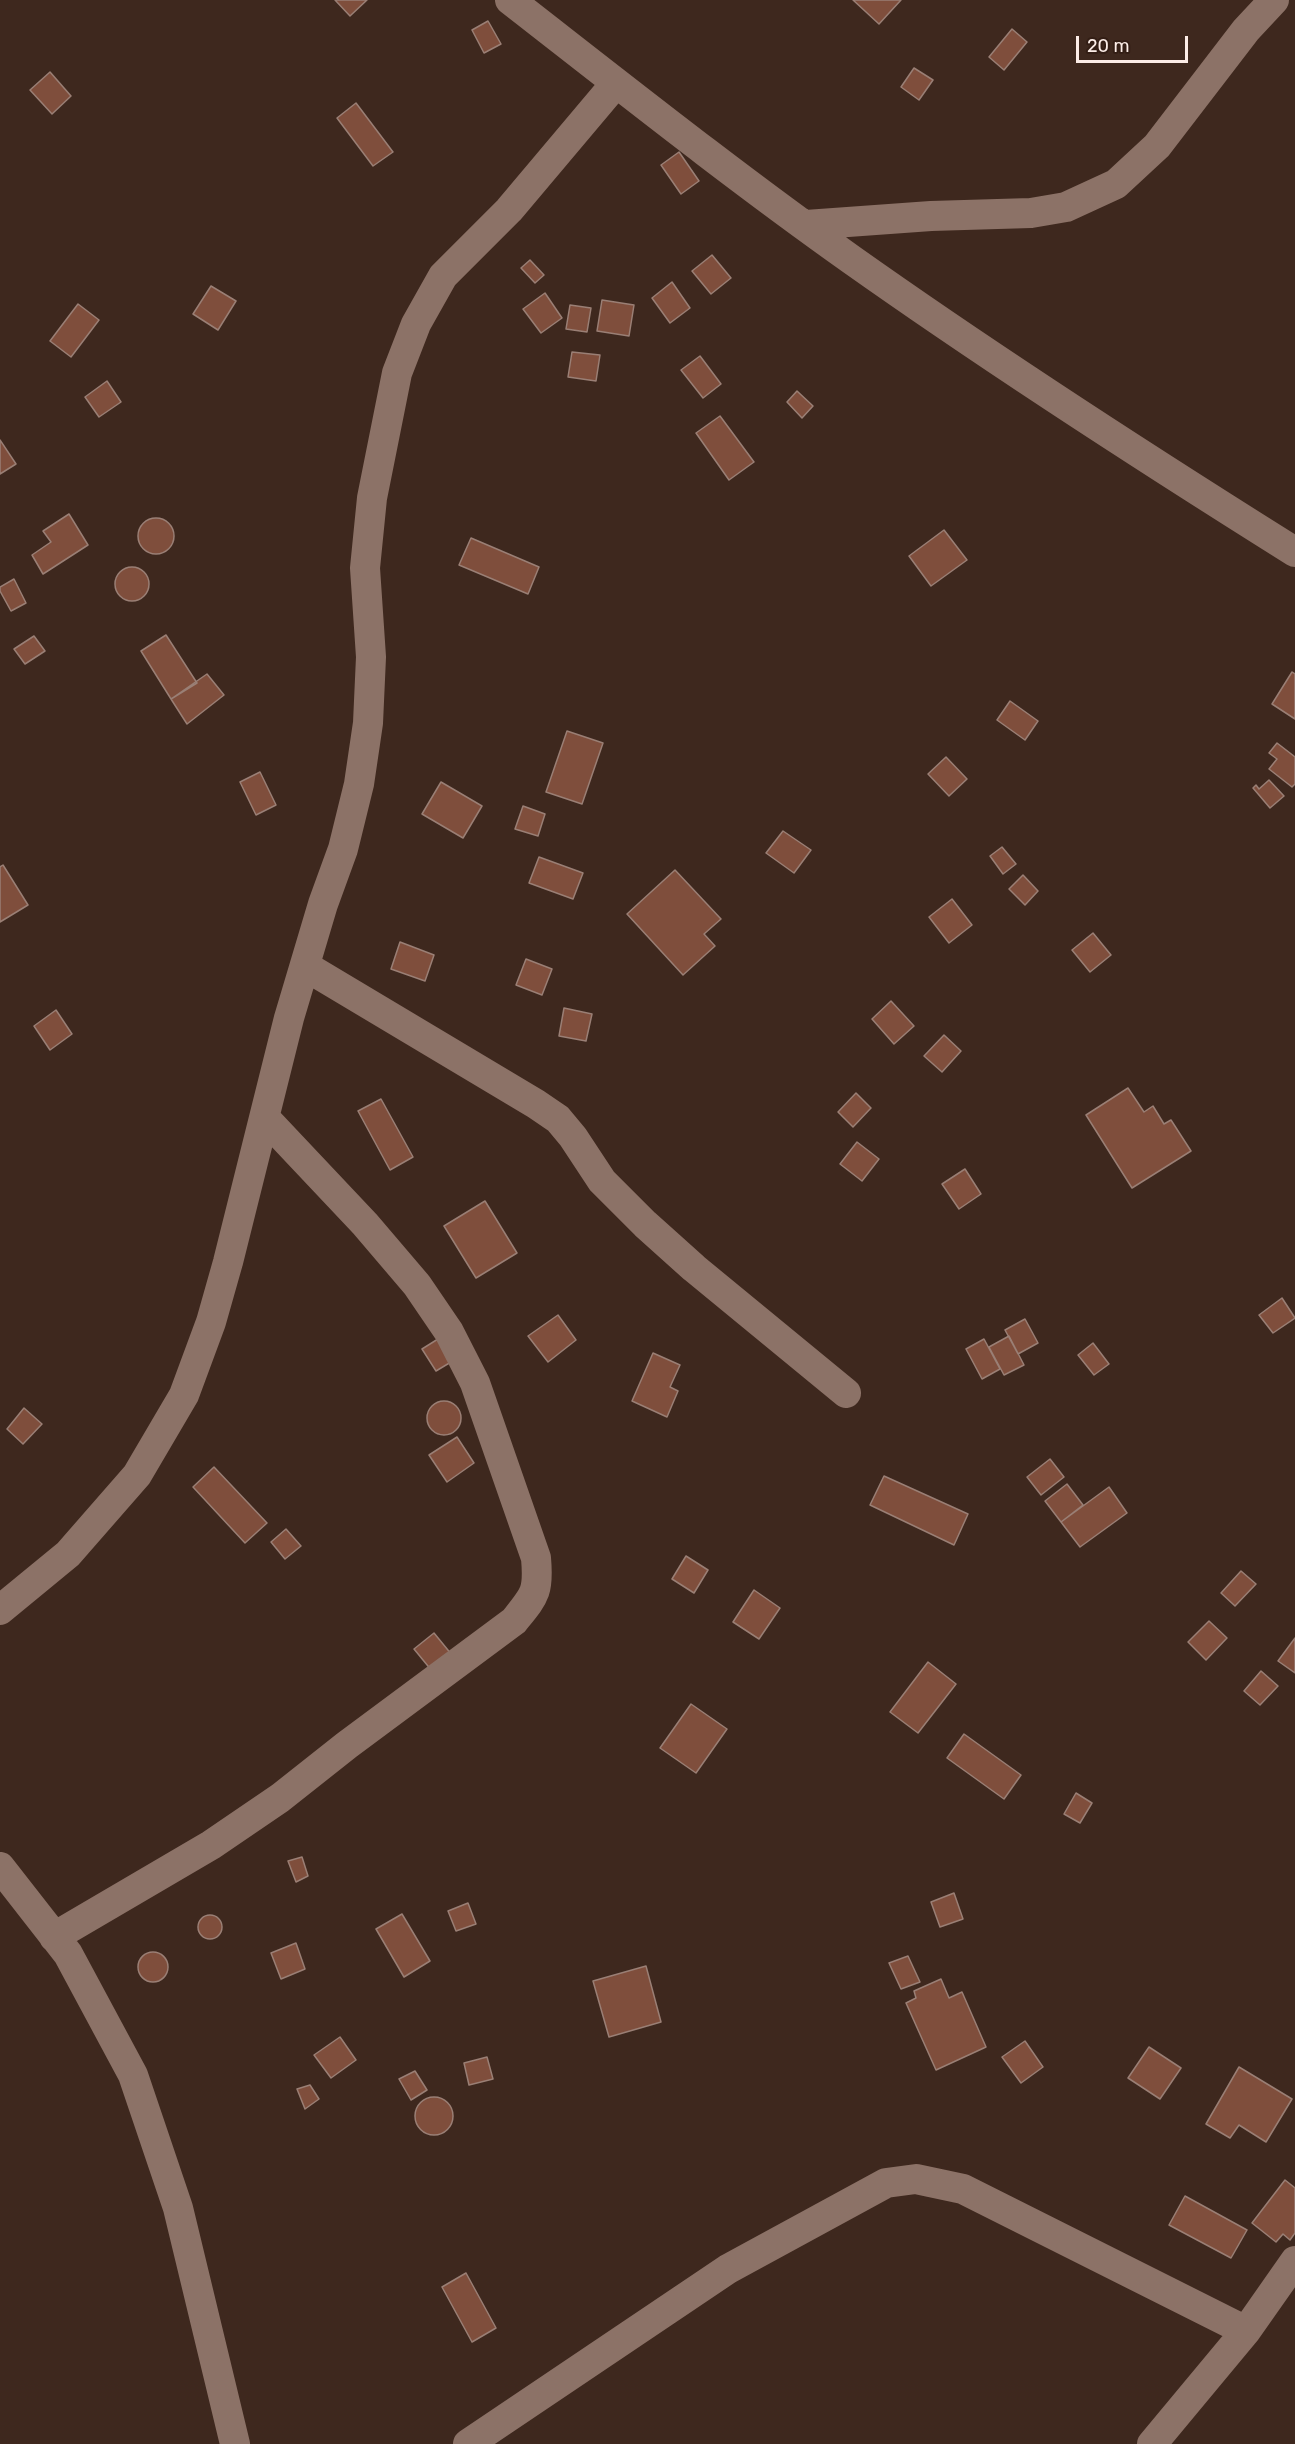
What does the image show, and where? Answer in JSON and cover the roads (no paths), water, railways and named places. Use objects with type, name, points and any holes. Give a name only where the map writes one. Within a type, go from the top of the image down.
[{"type":"street","points":[[510,0],[615,84],[806,225],[1054,399],[1295,552]]},
{"type":"street","points":[[806,225],[931,216],[1031,213],[1066,207],[1116,184],[1157,146],[1246,30],[1274,0]]},
{"type":"street","points":[[0,1610],[68,1554],[137,1475],[184,1395],[210,1322],[304,966],[343,849],[359,784],[369,701],[371,657],[365,568],[372,498],[397,373],[416,324],[443,276],[509,210],[615,84]]},
{"type":"street","points":[[304,966],[558,1119],[573,1137],[602,1181],[645,1224],[694,1268],[846,1393]]},
{"type":"street","points":[[54,1937],[211,1845],[280,1798],[347,1745],[514,1621],[533,1597],[538,1582],[536,1558],[475,1383],[449,1332],[417,1286],[365,1224],[265,1118]]},
{"type":"street","points":[[0,1867],[68,1954],[133,2075],[178,2208],[235,2444]]},
{"type":"street","points":[[468,2444],[728,2269],[886,2183],[916,2179],[963,2189],[1246,2331]]},
{"type":"street","points":[[1152,2444],[1246,2331],[1295,2260]]}]
